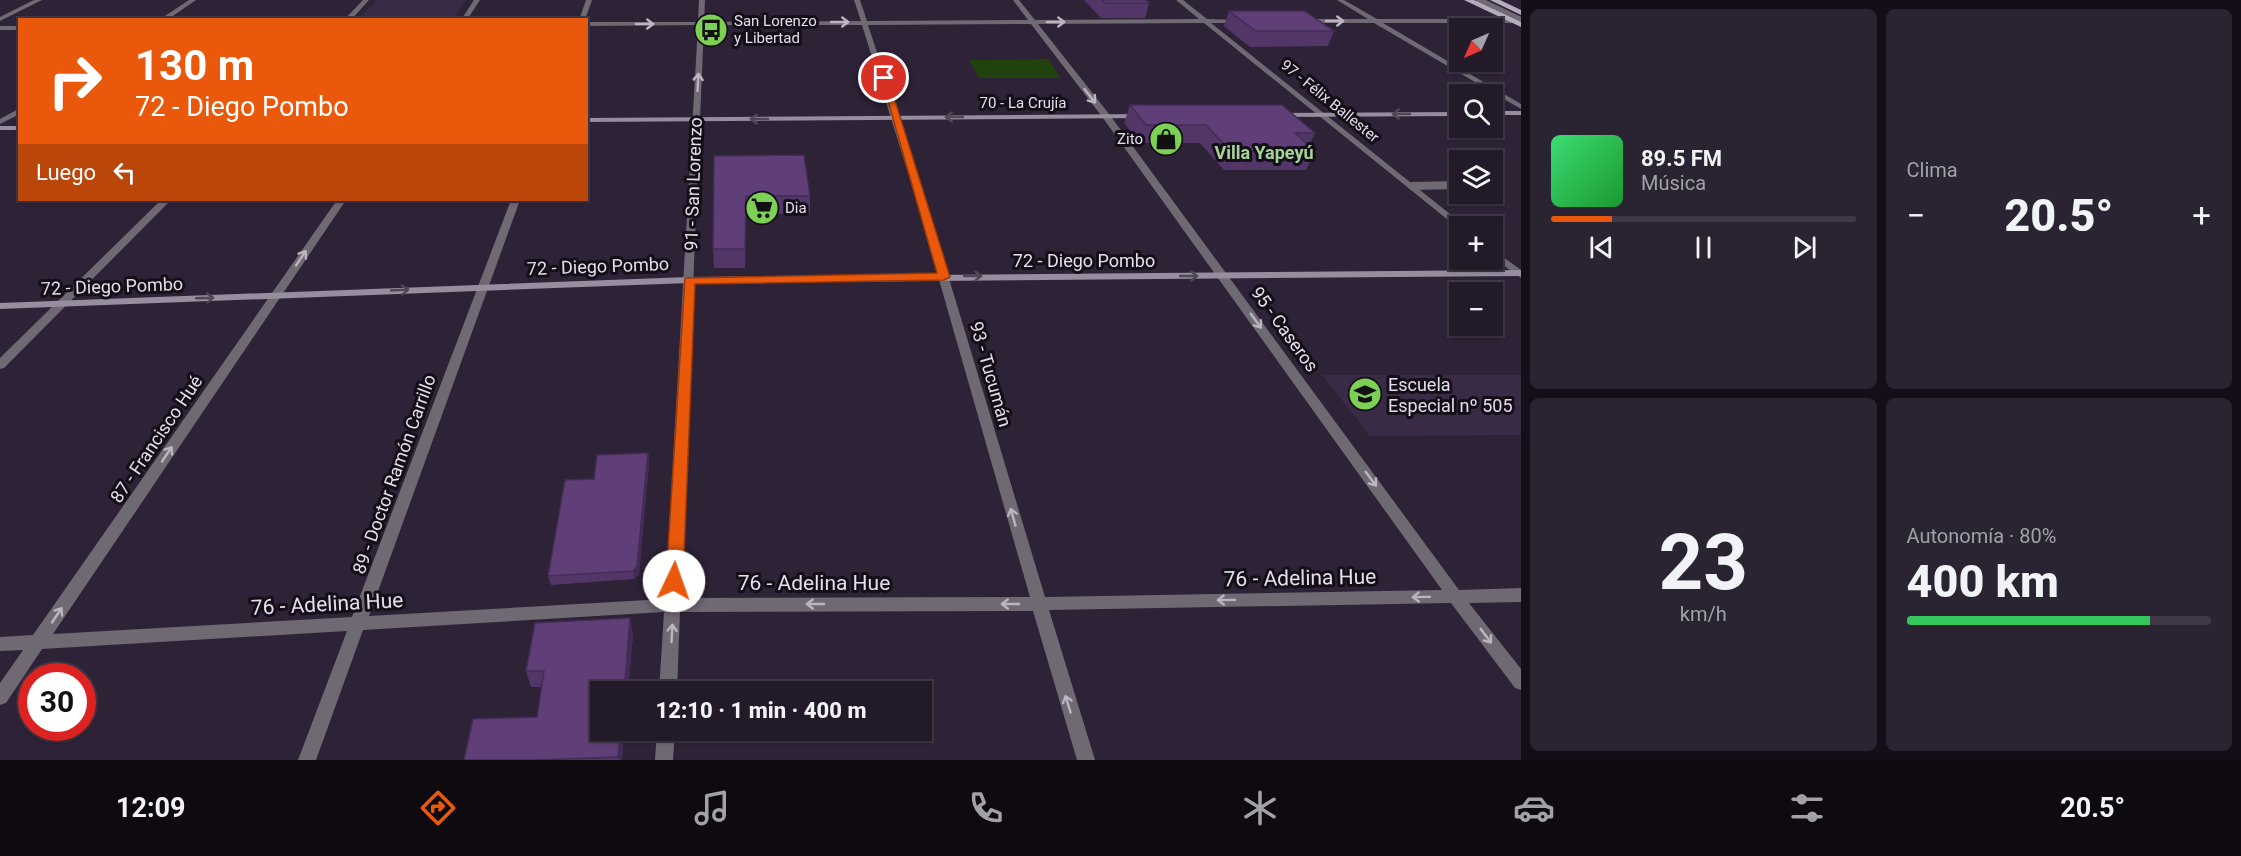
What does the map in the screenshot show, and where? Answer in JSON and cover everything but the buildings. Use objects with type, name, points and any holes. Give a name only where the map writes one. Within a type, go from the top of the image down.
[{"type":"main road","points":[[1468,0],[1521,25]]},
{"type":"main road","points":[[1494,0],[1521,14]]},
{"type":"street","points":[[0,19],[39,0]]},
{"type":"street","points":[[165,18],[193,0]]},
{"type":"street","points":[[349,18],[366,0]]},
{"type":"street","points":[[465,18],[477,0]]},
{"type":"street","points":[[583,18],[589,0]]},
{"type":"street","name":"91 - San Lorenzo","points":[[669,681],[702,0]]},
{"type":"street","name":"93 - Tucumán","points":[[857,0],[897,118],[1038,604],[1086,760]]},
{"type":"street","name":"95 - Caseros","points":[[1016,0],[1106,116],[1455,596],[1521,682]]},
{"type":"street","name":"97 - Félix Ballester","points":[[1179,0],[1449,216]]},
{"type":"street","points":[[1340,0],[1521,107]]},
{"type":"street","points":[[1297,21],[1521,20]]},
{"type":"street","points":[[588,24],[1251,21]]},
{"type":"street","points":[[0,28],[18,28]]},
{"type":"street","points":[[0,122],[18,111]]},
{"type":"street","points":[[1503,113],[1521,113]]},
{"type":"street","points":[[1266,115],[1449,114]]},
{"type":"street","name":"70 - La Crujía","points":[[588,120],[1152,116]]},
{"type":"street","points":[[0,128],[18,128]]},
{"type":"street","points":[[0,365],[165,201]]},
{"type":"street","name":"87 - Francisco Hué","points":[[0,697],[340,201]]},
{"type":"street","name":"89 - Doctor Ramón Carrillo","points":[[307,760],[515,201]]},
{"type":"street","points":[[1503,261],[1520,274]]},
{"type":"street","name":"72 - Diego Pombo","points":[[0,306],[689,280],[1520,274]]},
{"type":"street","name":"76 - Adelina Hue","points":[[0,644],[673,605],[1038,604],[1521,595]]},
{"type":"street","points":[[664,760],[665,741]]},
{"type":"lane","points":[[1479,0],[1521,20]]},
{"type":"lane","points":[[1490,0],[1521,14]]},
{"type":"lane","points":[[1412,186],[1449,185]]},
{"type":"shaded area","points":[[377,0],[466,0],[454,18],[359,18]]},
{"type":"shaded area","points":[[1322,375],[1521,375],[1521,435],[1370,436]]},
{"type":"green space","points":[[1048,59],[1061,78],[979,78],[969,60]]},
{"type":"place","name":"San Lorenzo y Libertad","points":[[711,30]]},
{"type":"place","name":"Zito","points":[[1166,139]]},
{"type":"place","name":"Dia","points":[[762,208]]},
{"type":"place","name":"Escuela Especial nº 505","points":[[1365,394]]},
{"type":"district","name":"Villa Yapeyú","points":[[1264,152]]},
{"type":"route","points":[[674,581],[689,280],[944,277],[884,78]]}]
